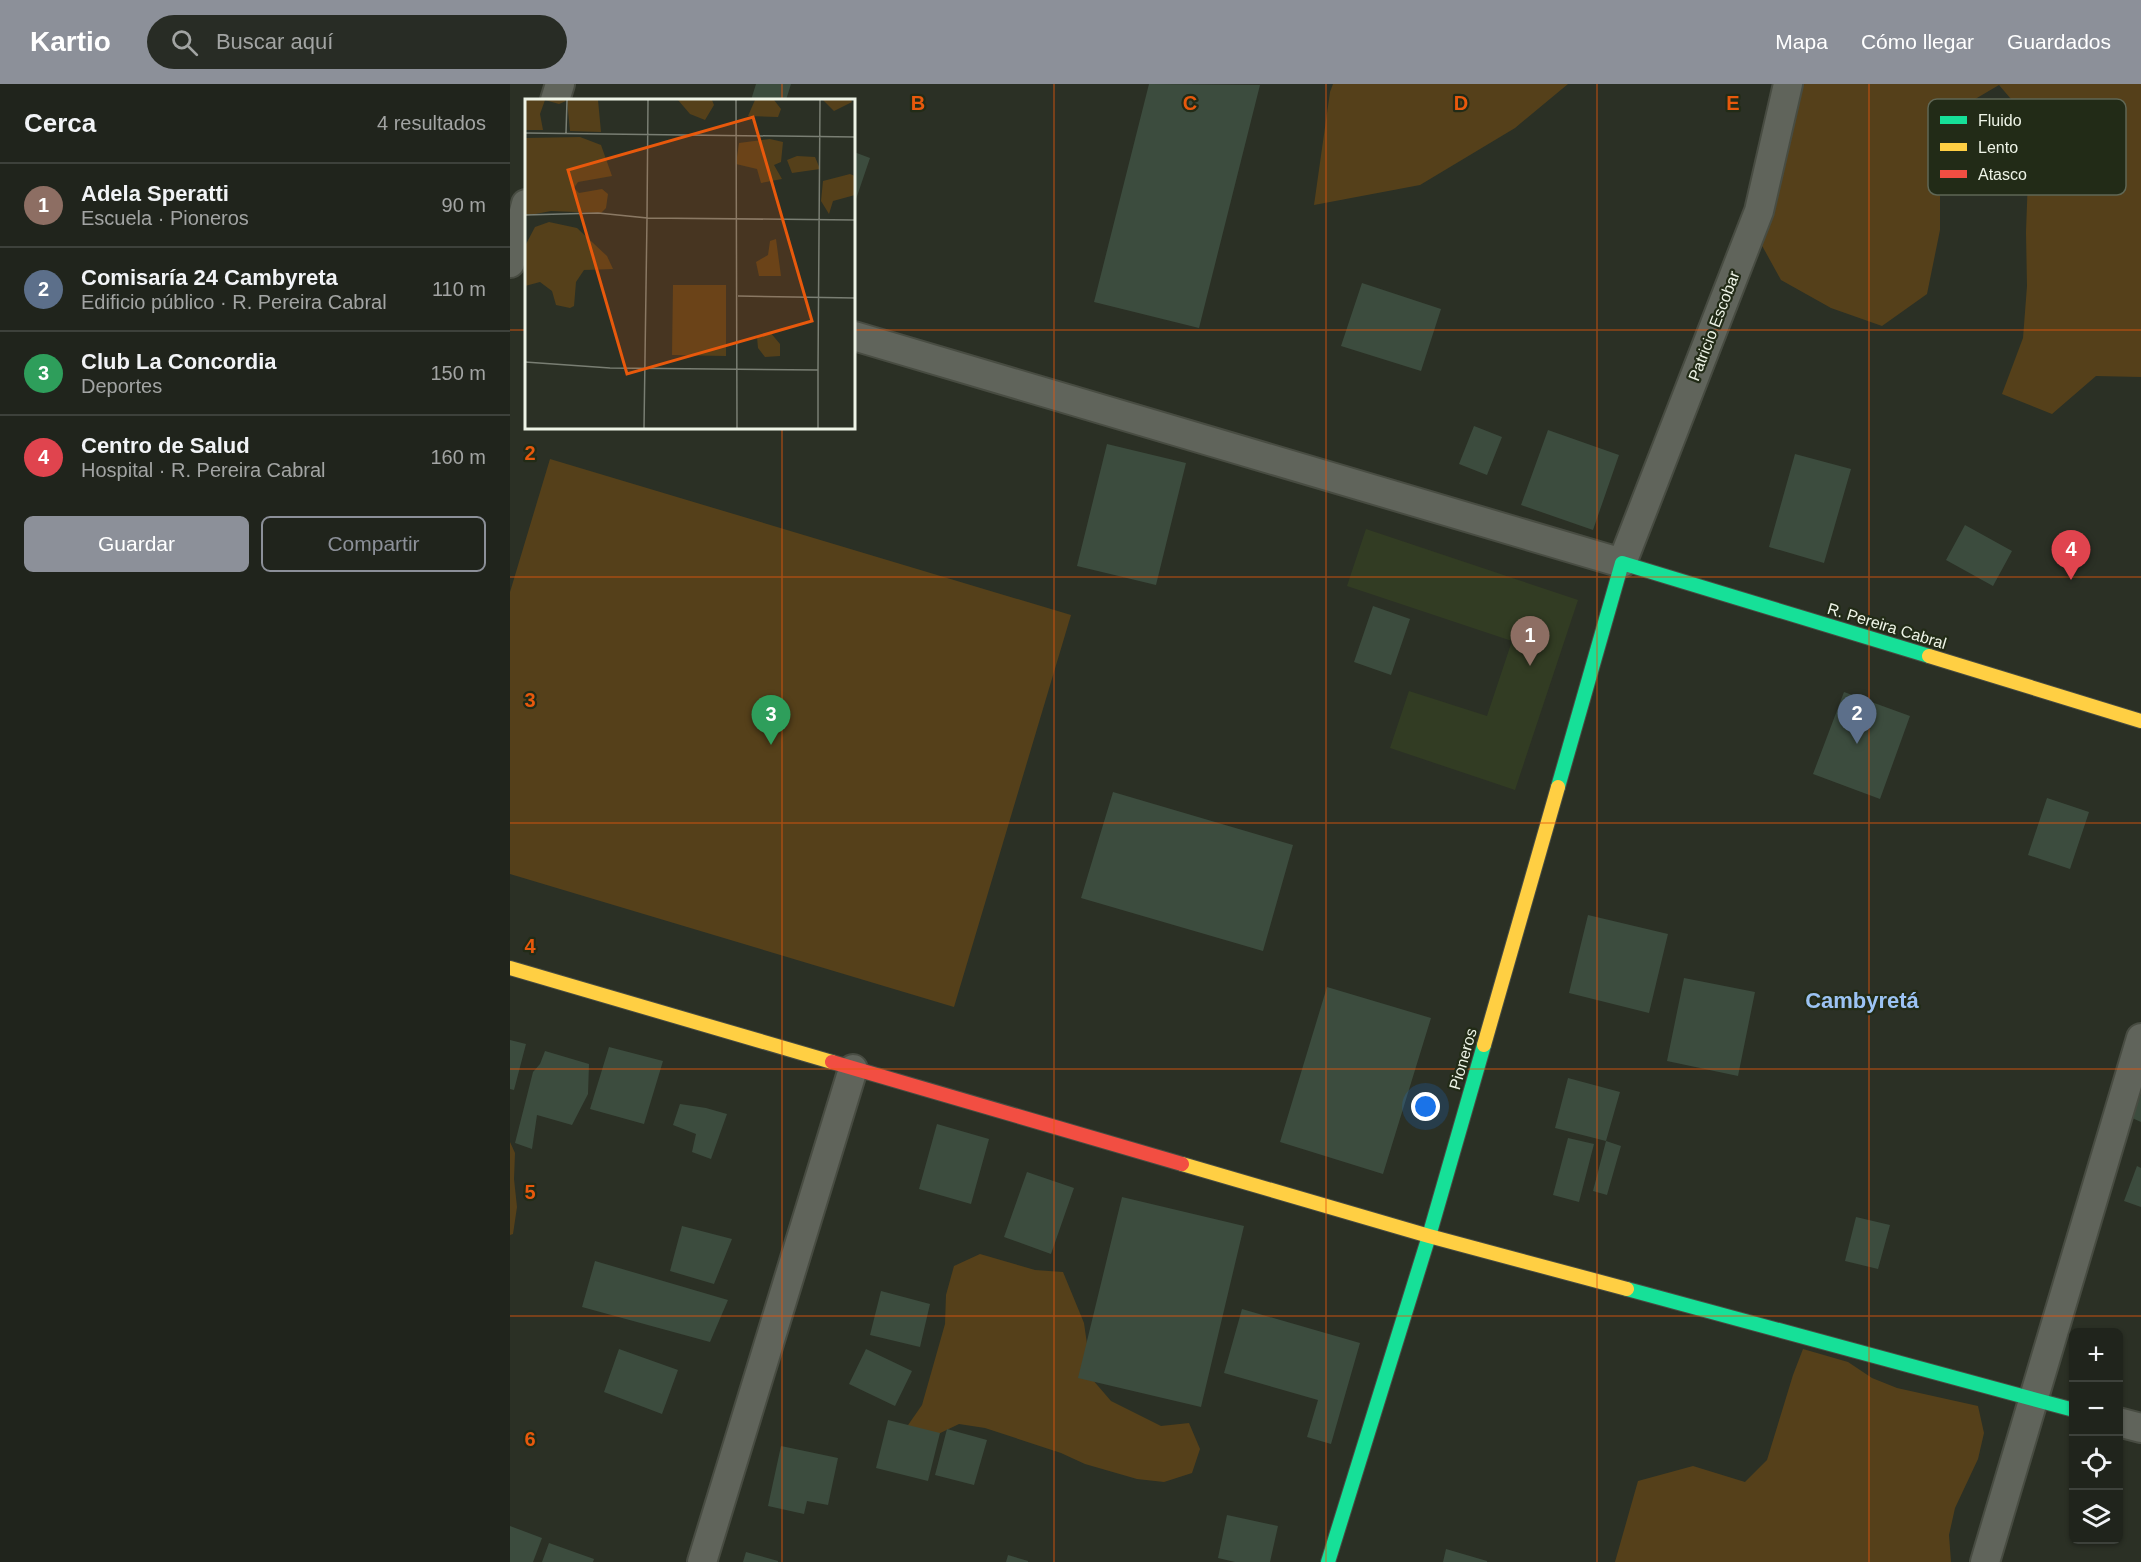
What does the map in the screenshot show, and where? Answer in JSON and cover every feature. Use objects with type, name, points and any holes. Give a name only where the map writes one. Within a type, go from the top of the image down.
[{"type":"street","points":[[555,99],[560,84]]},
{"type":"street","name":"Patricio Escobar","points":[[1622,563],[1759,211],[1788,84]]},
{"type":"street","points":[[516,244],[525,208]]},
{"type":"street","points":[[855,336],[1622,563]]},
{"type":"street","name":"R. Pereira Cabral","points":[[1622,563],[2141,721]]},
{"type":"street","name":"Pioneros","points":[[1328,1562],[1429,1236],[1622,563]]},
{"type":"street","points":[[510,968],[1429,1236],[2069,1409]]},
{"type":"street","points":[[1985,1562],[2141,1038]]},
{"type":"street","points":[[702,1562],[853,1069]]},
{"type":"street","points":[[2123,1423],[2141,1428]]},
{"type":"shaded area","points":[[1333,84],[1568,84],[1515,128],[1420,185],[1314,205]]},
{"type":"shaded area","points":[[1794,84],[2141,84],[2141,377],[2096,376],[2052,414],[2002,394],[2023,338],[2027,286],[2027,195],[2126,195],[2126,99],[2011,99],[1999,85],[1975,99],[1928,99],[1928,195],[1940,195],[1940,230],[1927,294],[1882,326],[1831,308],[1781,280],[1755,233]]},
{"type":"shaded area","points":[[550,459],[1071,615],[954,1007],[510,874],[510,592]]},
{"type":"shaded area","points":[[1366,529],[1578,600],[1515,790],[1390,748],[1409,691],[1487,716],[1512,641],[1347,586]]},
{"type":"shaded area","points":[[510,1142],[515,1153],[514,1179],[517,1207],[513,1234],[510,1235]]},
{"type":"shaded area","points":[[980,1254],[1035,1270],[1063,1272],[1084,1323],[1092,1379],[1111,1401],[1161,1426],[1189,1423],[1200,1449],[1192,1473],[1164,1482],[1137,1479],[1085,1464],[1061,1453],[985,1428],[959,1424],[932,1437],[906,1428],[922,1405],[945,1324],[946,1295],[954,1266]]},
{"type":"shaded area","points":[[1803,1349],[1848,1362],[1872,1378],[1897,1388],[1978,1406],[1984,1433],[1978,1459],[1955,1508],[1949,1535],[1951,1562],[1615,1562],[1638,1481],[1693,1466],[1745,1482],[1767,1460]]},
{"type":"building","points":[[756,84],[791,84],[786,99],[751,99]]},
{"type":"building","points":[[1149,84],[1260,85],[1199,328],[1094,302]]},
{"type":"building","points":[[855,152],[870,158],[855,202]]},
{"type":"building","points":[[1362,283],[1441,309],[1421,371],[1341,346]]},
{"type":"building","points":[[1474,426],[1502,437],[1487,475],[1459,464]]},
{"type":"building","points":[[1548,430],[1619,455],[1593,530],[1521,505]]},
{"type":"building","points":[[1107,444],[1186,463],[1156,585],[1077,566]]},
{"type":"building","points":[[1795,454],[1851,469],[1824,563],[1769,547]]},
{"type":"building","points":[[1965,525],[2012,551],[1993,586],[1946,560]]},
{"type":"building","points":[[1373,606],[1410,619],[1391,675],[1354,662]]},
{"type":"building","points":[[1844,692],[1910,716],[1880,799],[1813,774]]},
{"type":"building","points":[[1113,792],[1293,845],[1263,951],[1081,898]]},
{"type":"building","points":[[2047,798],[2089,812],[2070,869],[2028,855]]},
{"type":"building","points":[[1588,915],[1668,934],[1649,1013],[1569,993]]},
{"type":"building","points":[[1684,978],[1755,992],[1738,1076],[1667,1061]]},
{"type":"building","points":[[1327,987],[1431,1018],[1383,1174],[1280,1142]]},
{"type":"building","points":[[510,1040],[526,1044],[514,1090],[510,1089]]},
{"type":"building","points":[[609,1047],[663,1061],[644,1124],[590,1109]]},
{"type":"building","points":[[545,1051],[589,1064],[588,1094],[572,1125],[537,1115],[532,1149],[515,1143],[533,1072],[540,1064]]},
{"type":"building","points":[[1568,1078],[1620,1092],[1606,1141],[1555,1128]]},
{"type":"building","points":[[2141,1094],[2141,1122],[2130,1117]]},
{"type":"building","points":[[680,1104],[727,1114],[711,1159],[692,1152],[696,1134],[673,1125]]},
{"type":"building","points":[[937,1124],[989,1139],[971,1204],[919,1189]]},
{"type":"building","points":[[1568,1138],[1594,1144],[1579,1202],[1553,1195]]},
{"type":"building","points":[[1606,1141],[1621,1146],[1607,1195],[1593,1191]]},
{"type":"building","points":[[2137,1166],[2141,1168],[2141,1207],[2124,1201]]},
{"type":"building","points":[[1027,1172],[1074,1188],[1051,1254],[1004,1237]]},
{"type":"building","points":[[1122,1197],[1244,1226],[1201,1407],[1078,1378]]},
{"type":"building","points":[[1856,1217],[1890,1225],[1878,1269],[1845,1261]]},
{"type":"building","points":[[682,1226],[732,1239],[714,1284],[670,1271]]},
{"type":"building","points":[[595,1261],[728,1300],[710,1342],[582,1307]]},
{"type":"building","points":[[881,1291],[930,1304],[920,1347],[870,1335]]},
{"type":"building","points":[[1242,1309],[1360,1343],[1331,1444],[1307,1437],[1318,1400],[1224,1373]]},
{"type":"building","points":[[619,1349],[678,1370],[662,1414],[604,1392]]},
{"type":"building","points":[[866,1349],[912,1371],[895,1406],[849,1384]]},
{"type":"building","points":[[888,1420],[940,1433],[928,1481],[876,1468]]},
{"type":"building","points":[[947,1429],[987,1440],[974,1485],[935,1475]]},
{"type":"building","points":[[781,1446],[838,1458],[828,1505],[807,1501],[804,1514],[768,1506]]},
{"type":"building","points":[[1227,1515],[1278,1526],[1270,1562],[1235,1562],[1218,1558]]},
{"type":"building","points":[[510,1526],[542,1538],[533,1562],[510,1562]]},
{"type":"building","points":[[549,1543],[594,1559],[593,1562],[542,1562]]},
{"type":"building","points":[[1446,1549],[1487,1561],[1487,1562],[1443,1562]]},
{"type":"building","points":[[746,1552],[778,1561],[778,1562],[743,1562]]},
{"type":"building","points":[[1008,1555],[1028,1561],[1028,1562],[1006,1562]]},
{"type":"traffic: fast","points":[[1558,787],[1622,563],[1929,656]]},
{"type":"traffic: fast","points":[[1328,1562],[1429,1236],[1484,1045]]},
{"type":"traffic: fast","points":[[1627,1289],[2069,1409]]},
{"type":"traffic: slow","points":[[1929,656],[2141,721]]},
{"type":"traffic: slow","points":[[1484,1045],[1558,787]]},
{"type":"traffic: slow","points":[[510,968],[832,1062]]},
{"type":"traffic: slow","points":[[1182,1164],[1429,1236],[1627,1289]]},
{"type":"traffic: jam","points":[[832,1062],[1182,1164]]},
{"type":"place","name":"Centro de Salud","points":[[2071,580]]},
{"type":"place","name":"Adela Speratti","points":[[1530,666]]},
{"type":"place","name":"Comisaría 24 Cambyreta","points":[[1857,744]]},
{"type":"place","name":"Club La Concordia","points":[[771,745]]},
{"type":"district","name":"Cambyretá","points":[[1862,1000]]}]
